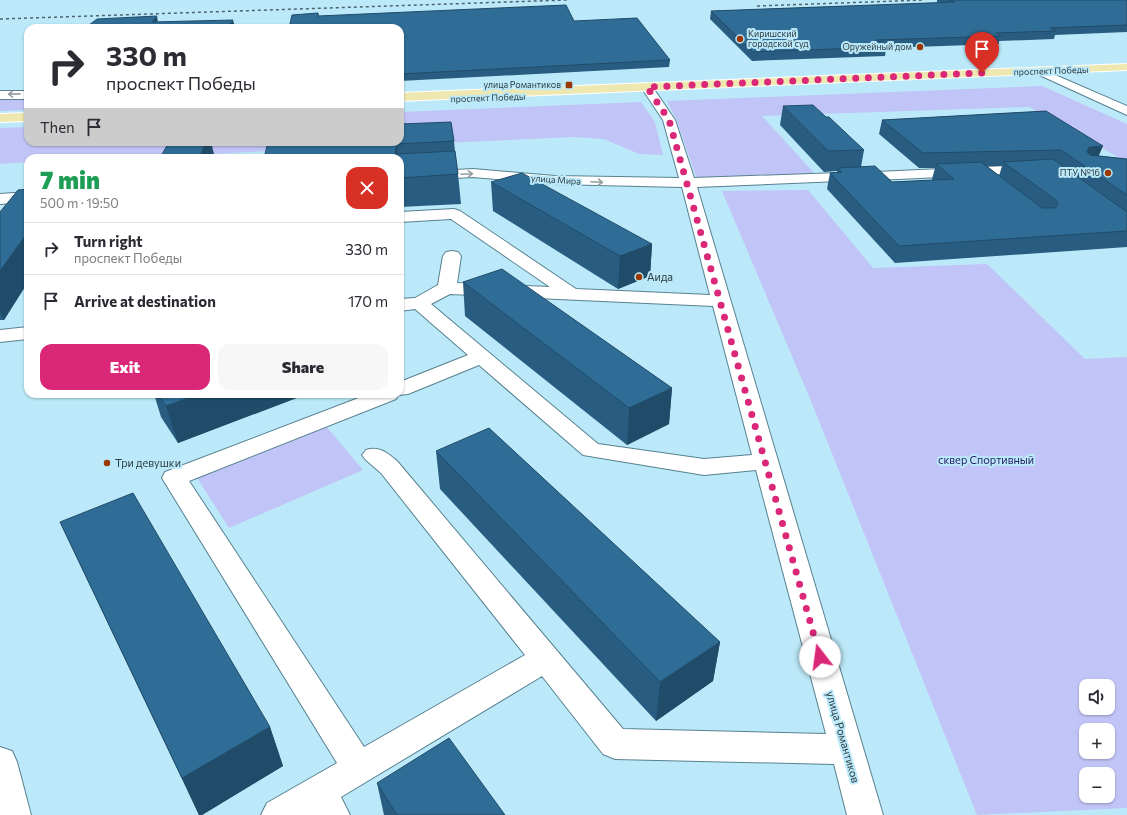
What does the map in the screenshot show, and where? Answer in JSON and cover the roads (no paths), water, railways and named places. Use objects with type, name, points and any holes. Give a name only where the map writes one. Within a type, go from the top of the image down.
[{"type":"main road","name":"проспект Победы","points":[[1043,73],[1127,67]]},
{"type":"main road","name":"проспект Победы","points":[[404,97],[648,89],[1043,73],[1127,72]]},
{"type":"main road","name":"проспект Победы","points":[[404,102],[648,89]]},
{"type":"main road","points":[[0,113],[24,112]]},
{"type":"main road","points":[[0,118],[24,117]]},
{"type":"street","points":[[1043,73],[1127,111]]},
{"type":"street","name":"улица Романтиков","points":[[648,89],[669,120],[688,183],[865,815]]},
{"type":"street","points":[[0,95],[24,95]]},
{"type":"street","name":"улица Мира","points":[[404,177],[474,173],[554,180],[688,183],[1043,169]]},
{"type":"street","points":[[980,172],[999,186]]},
{"type":"street","points":[[0,199],[24,197]]},
{"type":"street","points":[[404,217],[454,214],[572,294]]},
{"type":"street","points":[[447,288],[452,256]]},
{"type":"street","points":[[404,305],[419,303],[447,288],[721,301]]},
{"type":"street","points":[[419,303],[591,450],[704,467],[765,461]]},
{"type":"street","points":[[0,336],[24,332]]},
{"type":"street","points":[[404,387],[482,358]]},
{"type":"street","points":[[359,768],[174,478],[378,398]]},
{"type":"street","points":[[374,454],[389,467],[615,744],[846,749]]},
{"type":"street","points":[[279,815],[325,803],[359,768],[545,659]]},
{"type":"street","points":[[0,762],[14,815]]},
{"type":"railway","points":[[0,19],[567,0]]},
{"type":"railway","points":[[757,6],[925,0]]},
{"type":"place","name":"Киришский городской суд","points":[[740,39]]},
{"type":"place","name":"Оружейный дом","points":[[920,47]]},
{"type":"place","name":"улица Романтиков","points":[[569,85]]},
{"type":"place","name":"ПТУ №16","points":[[1108,173]]},
{"type":"place","name":"Аида","points":[[639,277]]},
{"type":"place","name":"Три девушки","points":[[107,463]]},
{"type":"park label","name":"сквер Спортивный","points":[[986,460]]}]
